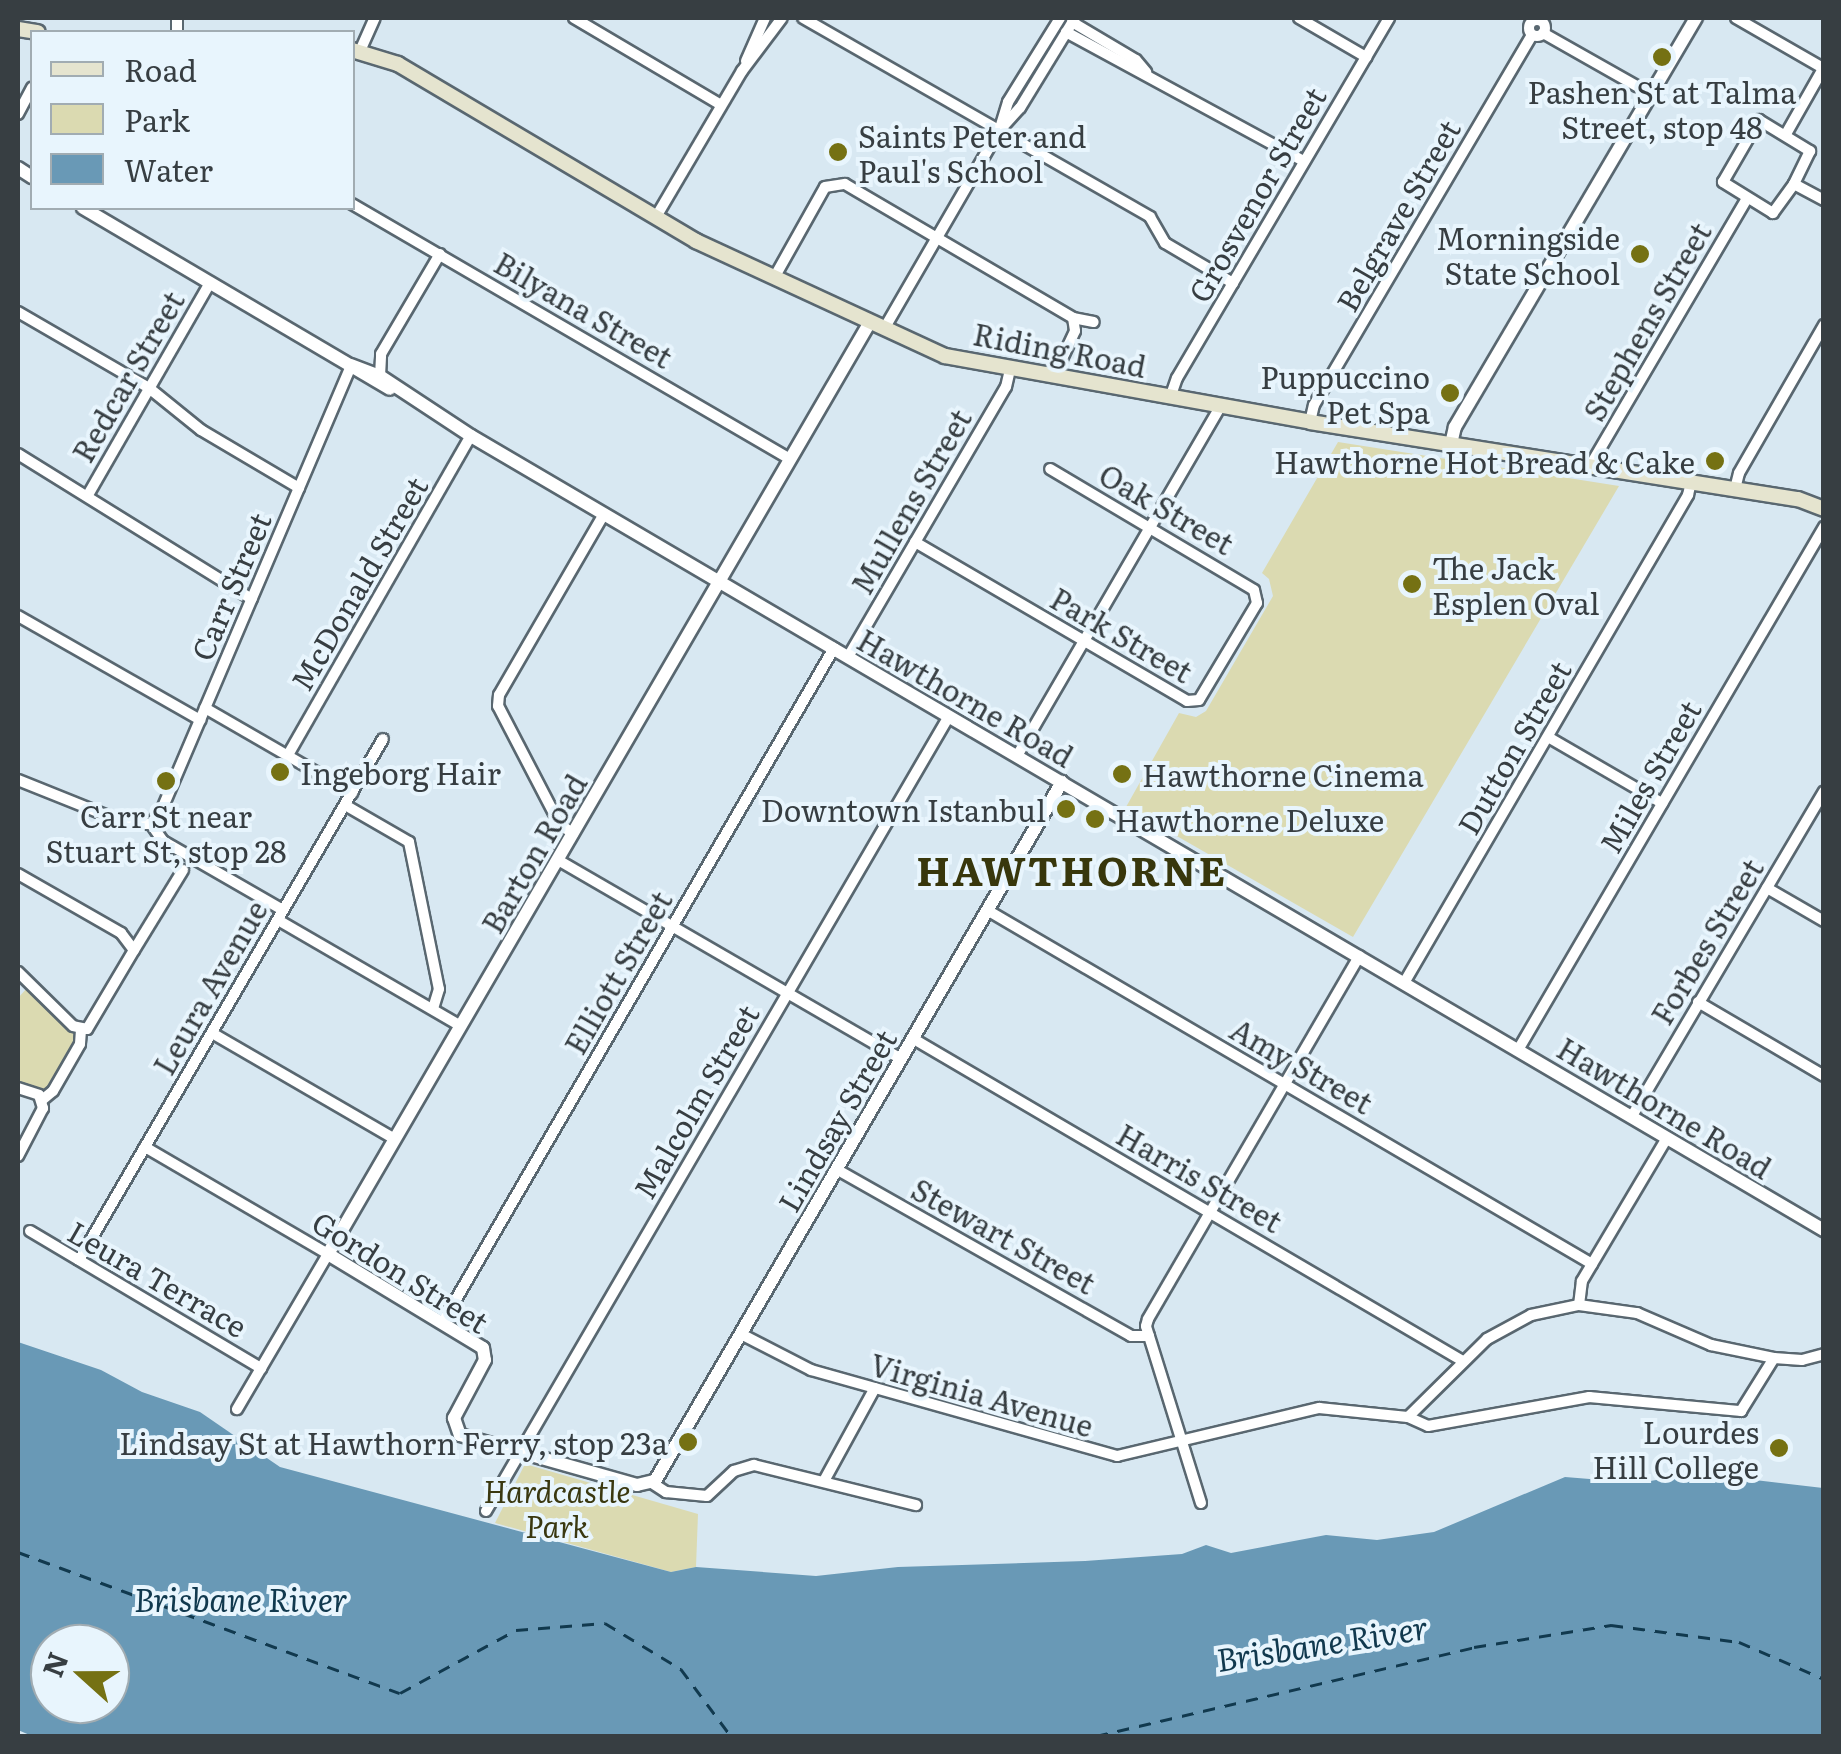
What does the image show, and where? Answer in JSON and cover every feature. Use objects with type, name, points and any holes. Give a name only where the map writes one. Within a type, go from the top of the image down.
[{"type":"main road","name":"Riding Road","points":[[356,50],[398,64],[656,217],[774,278],[945,356],[1220,407],[1798,499],[1824,509]]},
{"type":"street","points":[[356,50],[376,18]]},
{"type":"street","points":[[574,18],[721,105]]},
{"type":"street","points":[[742,72],[765,18]]},
{"type":"street","points":[[656,217],[721,105],[782,18]]},
{"type":"street","points":[[803,18],[1150,216],[1165,242],[1233,283]]},
{"type":"street","points":[[1000,131],[1008,102],[1060,18]]},
{"type":"street","points":[[1299,18],[1366,57]]},
{"type":"street","name":"Grosvenor Street","points":[[1170,398],[1389,18]]},
{"type":"street","points":[[1451,444],[1455,427],[1696,18]]},
{"type":"street","points":[[1736,18],[1823,68],[1786,134]]},
{"type":"street","points":[[877,325],[1071,24],[1130,69],[1147,72],[1304,161]]},
{"type":"street","points":[[1535,24],[1651,94]]},
{"type":"street","name":"Belgrave Street","points":[[1310,422],[1314,406],[1535,24]]},
{"type":"street","points":[[18,114],[30,92]]},
{"type":"street","points":[[1762,120],[1786,134],[1810,151],[1774,213],[1746,200],[1722,179],[1752,126],[1762,120]]},
{"type":"street","points":[[774,278],[825,187],[846,184],[1074,318],[1094,322]]},
{"type":"street","points":[[1794,184],[1824,200]]},
{"type":"street","name":"Stephens Street","points":[[1590,466],[1746,200]]},
{"type":"street","name":"Bilyana Street","points":[[355,206],[790,459]]},
{"type":"street","name":"Hawthorne Road","points":[[87,210],[351,365],[384,389],[394,390]]},
{"type":"street","points":[[380,376],[380,358],[440,254]]},
{"type":"street","name":"Redcar Street","points":[[88,495],[210,282]]},
{"type":"street","points":[[18,312],[149,388],[201,430],[299,488]]},
{"type":"street","points":[[1054,376],[1075,331],[1074,318]]},
{"type":"street","name":"Barton Road","points":[[237,1409],[790,459],[877,325]]},
{"type":"street","points":[[1735,489],[1739,473],[1824,325]]},
{"type":"street","name":"Hawthorne Road","points":[[351,365],[380,376],[394,390],[471,436],[1824,1230]]},
{"type":"street","name":"Carr Street","points":[[152,824],[162,809],[351,365]]},
{"type":"street","name":"Mullens Street","points":[[848,657],[1006,387],[1010,369]]},
{"type":"street","points":[[1017,756],[1220,407]]},
{"type":"street","name":"McDonald Street","points":[[288,755],[471,436]]},
{"type":"street","points":[[18,454],[252,598]]},
{"type":"street","name":"Oak Street","points":[[1050,468],[1250,586],[1257,594]]},
{"type":"street","name":"Dutton Street","points":[[1404,982],[1688,495],[1690,482]]},
{"type":"street","points":[[573,834],[560,823],[498,706],[499,695],[604,514]]},
{"type":"street","name":"Miles Street","points":[[1518,1050],[1824,527]]},
{"type":"street","name":"Park Street","points":[[915,542],[1195,703],[1258,603],[1257,594]]},
{"type":"street","points":[[18,616],[200,720]]},
{"type":"street","name":"Elliott Street","points":[[444,1320],[834,648]]},
{"type":"street","points":[[205,708],[352,793]]},
{"type":"street","name":"Malcolm Street","points":[[486,1511],[949,716]]},
{"type":"street","points":[[1548,737],[1662,803]]},
{"type":"street","name":"Leura Avenue","points":[[78,1260],[384,739]]},
{"type":"street","points":[[18,783],[29,782],[128,824],[152,824],[163,841],[461,1026]]},
{"type":"street","name":"Lindsay Street","points":[[652,1484],[1062,782]]},
{"type":"street","name":"Forbes Street","points":[[1632,1116],[1824,791]]},
{"type":"street","points":[[344,805],[409,842],[439,988],[433,1009]]},
{"type":"street","points":[[558,860],[900,1058]]},
{"type":"street","points":[[81,1029],[93,1025],[183,870]]},
{"type":"street","points":[[18,874],[121,932],[134,950]]},
{"type":"street","points":[[1767,888],[1824,921]]},
{"type":"street","name":"Amy Street","points":[[987,910],[1592,1264]]},
{"type":"street","points":[[1201,1503],[1149,1336],[1148,1318],[1359,956]]},
{"type":"street","points":[[18,972],[81,1029]]},
{"type":"street","points":[[1698,1002],[1824,1076]]},
{"type":"street","points":[[18,1156],[40,1118],[42,1100],[54,1091],[80,1044],[81,1029]]},
{"type":"street","points":[[212,1032],[395,1139]]},
{"type":"street","name":"Harris Street","points":[[912,1038],[1462,1360]]},
{"type":"street","points":[[18,1088],[42,1100]]},
{"type":"street","points":[[1579,1305],[1582,1281],[1667,1138]]},
{"type":"street","name":"Gordon Street","points":[[145,1147],[476,1340],[485,1352],[455,1415],[456,1429],[464,1438],[637,1485],[652,1484],[666,1492],[707,1496],[734,1471],[754,1466],[824,1480]]},
{"type":"street","name":"Stewart Street","points":[[836,1169],[1132,1336],[1149,1336]]},
{"type":"street","name":"Leura Terrace","points":[[30,1232],[261,1368]]},
{"type":"street","points":[[1408,1418],[1487,1339],[1531,1315],[1579,1305],[1638,1312],[1711,1345],[1774,1358],[1802,1360],[1824,1354]]},
{"type":"street","name":"Virginia Avenue","points":[[741,1334],[799,1366],[1104,1455],[1130,1455],[1318,1408],[1408,1418],[1428,1426],[1589,1397],[1742,1411],[1774,1358]]},
{"type":"street","points":[[875,1388],[824,1480],[916,1504]]},
{"type":"green space","points":[[1338,442],[1619,486],[1353,937],[1126,807],[1179,713],[1196,717],[1206,711],[1273,596],[1269,579],[1262,573]]},
{"type":"green space","points":[[28,987],[72,1030],[78,1043],[50,1091],[18,1083],[18,998]]},
{"type":"green space","name":"Hardcastle Park","points":[[525,1464],[698,1514],[696,1567],[671,1572],[495,1523]]},
{"type":"water","name":"Brisbane River","points":[[18,1342],[101,1370],[142,1392],[200,1412],[280,1467],[671,1572],[696,1567],[816,1576],[898,1567],[1182,1554],[1206,1545],[1231,1553],[1326,1535],[1377,1540],[1434,1532],[1565,1477],[1639,1483],[1696,1473],[1823,1488],[1823,1736],[32,1736],[18,1730]]},
{"type":"ferry route","points":[[18,1552],[400,1693],[516,1630],[605,1623],[681,1669],[731,1736]]},
{"type":"ferry route","points":[[1096,1736],[1474,1647],[1611,1625],[1739,1642],[1824,1679]]},
{"type":"place","name":"Pashen St at Talma Street, stop 48","points":[[1662,57]]},
{"type":"place","name":"Saints Peter and Paul's School","points":[[838,152]]},
{"type":"place","name":"Morningside State School","points":[[1640,254]]},
{"type":"place","name":"Puppuccino Pet Spa","points":[[1450,393]]},
{"type":"place","name":"Hawthorne Hot Bread & Cake","points":[[1715,461]]},
{"type":"place","name":"The Jack Esplen Oval","points":[[1412,584]]},
{"type":"place","name":"Ingeborg Hair","points":[[280,772]]},
{"type":"place","name":"Hawthorne Cinema","points":[[1122,774]]},
{"type":"place","name":"Carr St near Stuart St, stop 28","points":[[166,781]]},
{"type":"place","name":"Downtown Istanbul","points":[[1066,809]]},
{"type":"place","name":"Hawthorne Deluxe","points":[[1095,819]]},
{"type":"place","name":"Lindsay St at Hawthorn Ferry, stop 23a","points":[[688,1442]]},
{"type":"place","name":"Lourdes Hill College","points":[[1779,1448]]},
{"type":"district","name":"HAWTHORNE","points":[[1072,869]]}]
